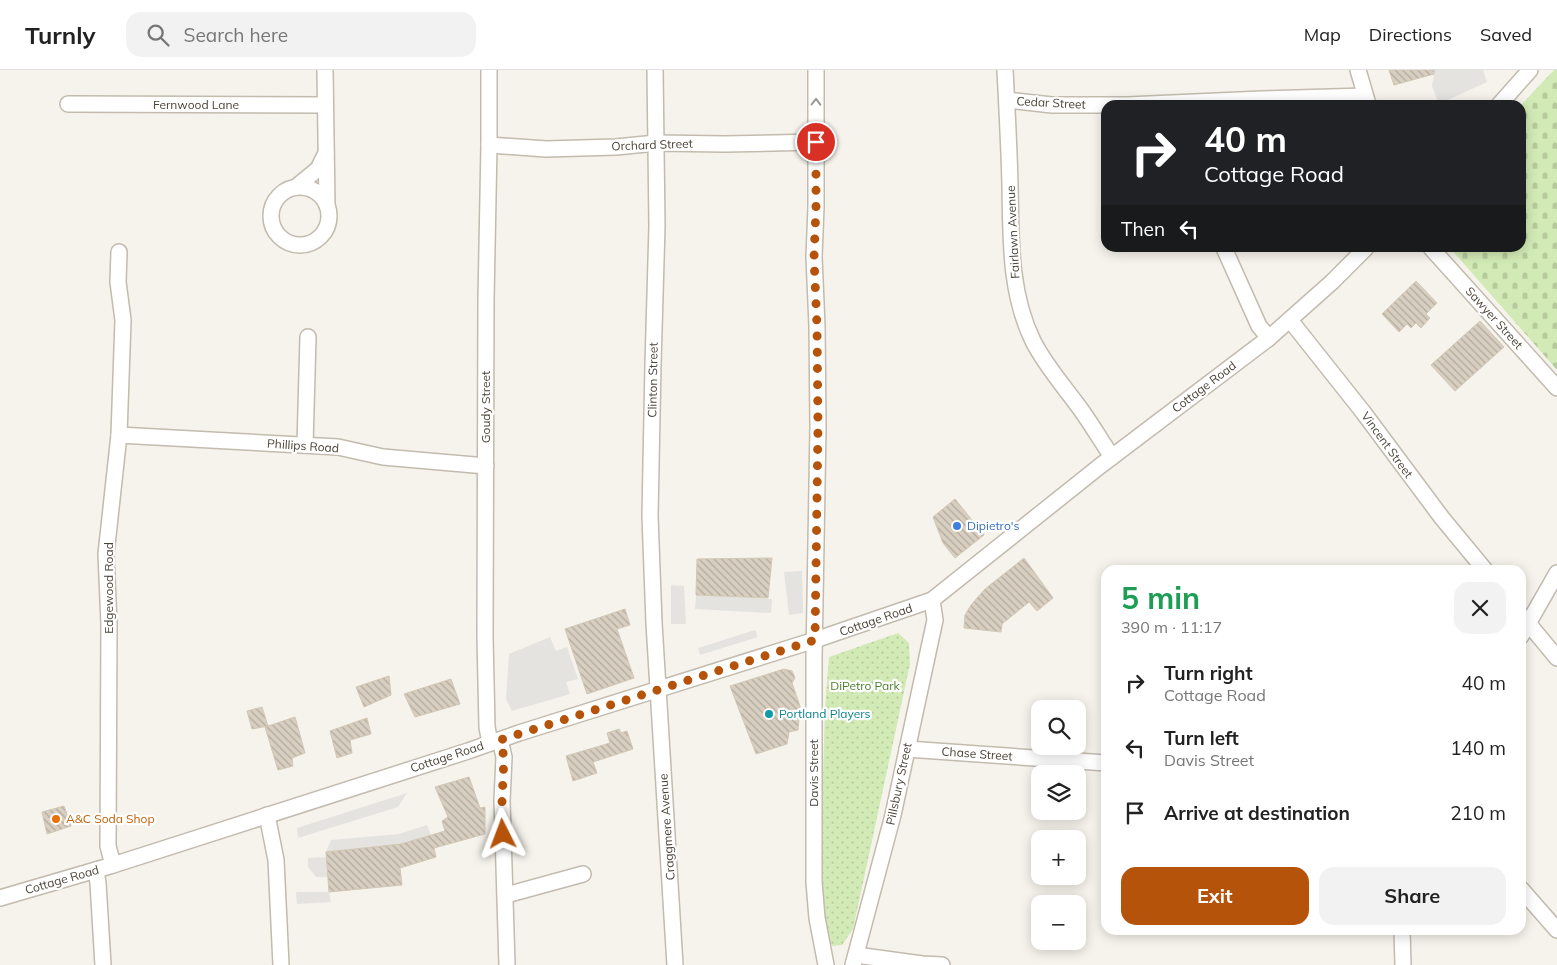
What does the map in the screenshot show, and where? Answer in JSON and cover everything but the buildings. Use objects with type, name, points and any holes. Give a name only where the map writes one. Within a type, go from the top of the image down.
[{"type":"street","points":[[325,70],[328,223],[318,239],[301,245],[292,244],[284,240],[272,224],[271,214],[273,205],[279,196],[287,190],[296,187],[306,187],[316,191],[323,197],[327,205]]},
{"type":"street","name":"Goudy Street","points":[[489,70],[490,145],[486,299],[486,637],[488,727],[504,757],[502,801],[507,965]]},
{"type":"street","name":"Clinton Street","points":[[655,70],[657,226],[652,364],[650,516],[654,623],[659,689]]},
{"type":"street","name":"Davis Street","points":[[816,70],[814,258],[818,427],[814,882],[817,918],[826,965]]},
{"type":"street","name":"Fairlawn Avenue","points":[[1005,70],[1010,235],[1019,305],[1033,341],[1053,374],[1077,404],[1112,457]]},
{"type":"street","points":[[1358,70],[1367,100]]},
{"type":"street","points":[[1503,100],[1530,70]]},
{"type":"street","name":"Cedar Street","points":[[1230,100],[1262,98],[1367,100]]},
{"type":"street","name":"Cedar Street","points":[[1007,100],[1052,105],[1101,105]]},
{"type":"street","name":"Fernwood Lane","points":[[68,104],[325,105]]},
{"type":"street","name":"Orchard Street","points":[[490,145],[546,149],[656,143],[816,142]]},
{"type":"street","points":[[296,187],[318,168],[326,153]]},
{"type":"street","name":"Edgewood Road","points":[[113,865],[108,846],[109,624],[106,554],[119,435],[122,320],[118,282],[119,252]]},
{"type":"street","points":[[1226,252],[1259,326],[1269,338]]},
{"type":"street","name":"Cottage Road","points":[[0,898],[113,865],[815,640],[932,600],[1112,457],[1269,338],[1332,282],[1362,252]]},
{"type":"street","name":"Sawyer Street","points":[[1435,252],[1557,388]]},
{"type":"street","name":"Vincent Street","points":[[1290,320],[1480,565]]},
{"type":"street","points":[[305,445],[308,337]]},
{"type":"street","name":"Phillips Road","points":[[119,435],[338,447],[383,457],[486,466]]},
{"type":"street","points":[[1526,622],[1557,573]]},
{"type":"street","name":"Pillsbury Street","points":[[855,960],[893,815],[934,620],[932,600]]},
{"type":"street","points":[[1526,627],[1557,658]]},
{"type":"street","name":"Craggmere Avenue","points":[[659,689],[662,772],[670,861],[675,965]]},
{"type":"street","name":"Chase Street","points":[[907,749],[1101,764]]},
{"type":"street","points":[[267,815],[276,860],[281,965]]},
{"type":"street","points":[[96,870],[103,965]]},
{"type":"street","points":[[506,895],[583,874]]},
{"type":"street","points":[[1526,895],[1557,930]]},
{"type":"street","points":[[1402,935],[1403,965]]},
{"type":"street","points":[[855,960],[942,965]]},
{"type":"green space","points":[[1554,70],[1557,70],[1557,370],[1454,252],[1526,252],[1526,100]]},
{"type":"green space","name":"DiPetro Park","points":[[898,633],[909,643],[910,664],[853,929],[842,945],[832,946],[826,931],[820,877],[825,708],[829,657]]},
{"type":"shaded area","points":[[1431,70],[1483,70],[1487,82],[1448,100],[1437,100],[1432,86],[1434,76]]},
{"type":"shaded area","points":[[802,571],[803,613],[789,615],[784,572]]},
{"type":"shaded area","points":[[671,585],[684,586],[686,624],[671,624]]},
{"type":"shaded area","points":[[696,595],[772,599],[771,613],[695,609]]},
{"type":"shaded area","points":[[755,630],[758,637],[700,655],[698,648]]},
{"type":"shaded area","points":[[550,637],[556,651],[567,647],[578,679],[566,682],[570,694],[512,711],[506,699],[509,654]]},
{"type":"shaded area","points":[[407,793],[398,807],[298,838],[297,828]]},
{"type":"shaded area","points":[[427,825],[431,835],[401,844],[326,852],[331,840],[399,834]]},
{"type":"shaded area","points":[[327,857],[328,877],[316,877],[308,867],[308,858]]},
{"type":"shaded area","points":[[296,892],[329,892],[331,902],[297,904]]},
{"type":"place","name":"Dipietro's","points":[[957,526]]},
{"type":"place","name":"Portland Players","points":[[769,714]]},
{"type":"place","name":"A&C Soda Shop","points":[[56,819]]},
{"type":"route","points":[[503,834],[504,757],[500,740],[815,640],[818,427],[814,258],[816,142]]}]
